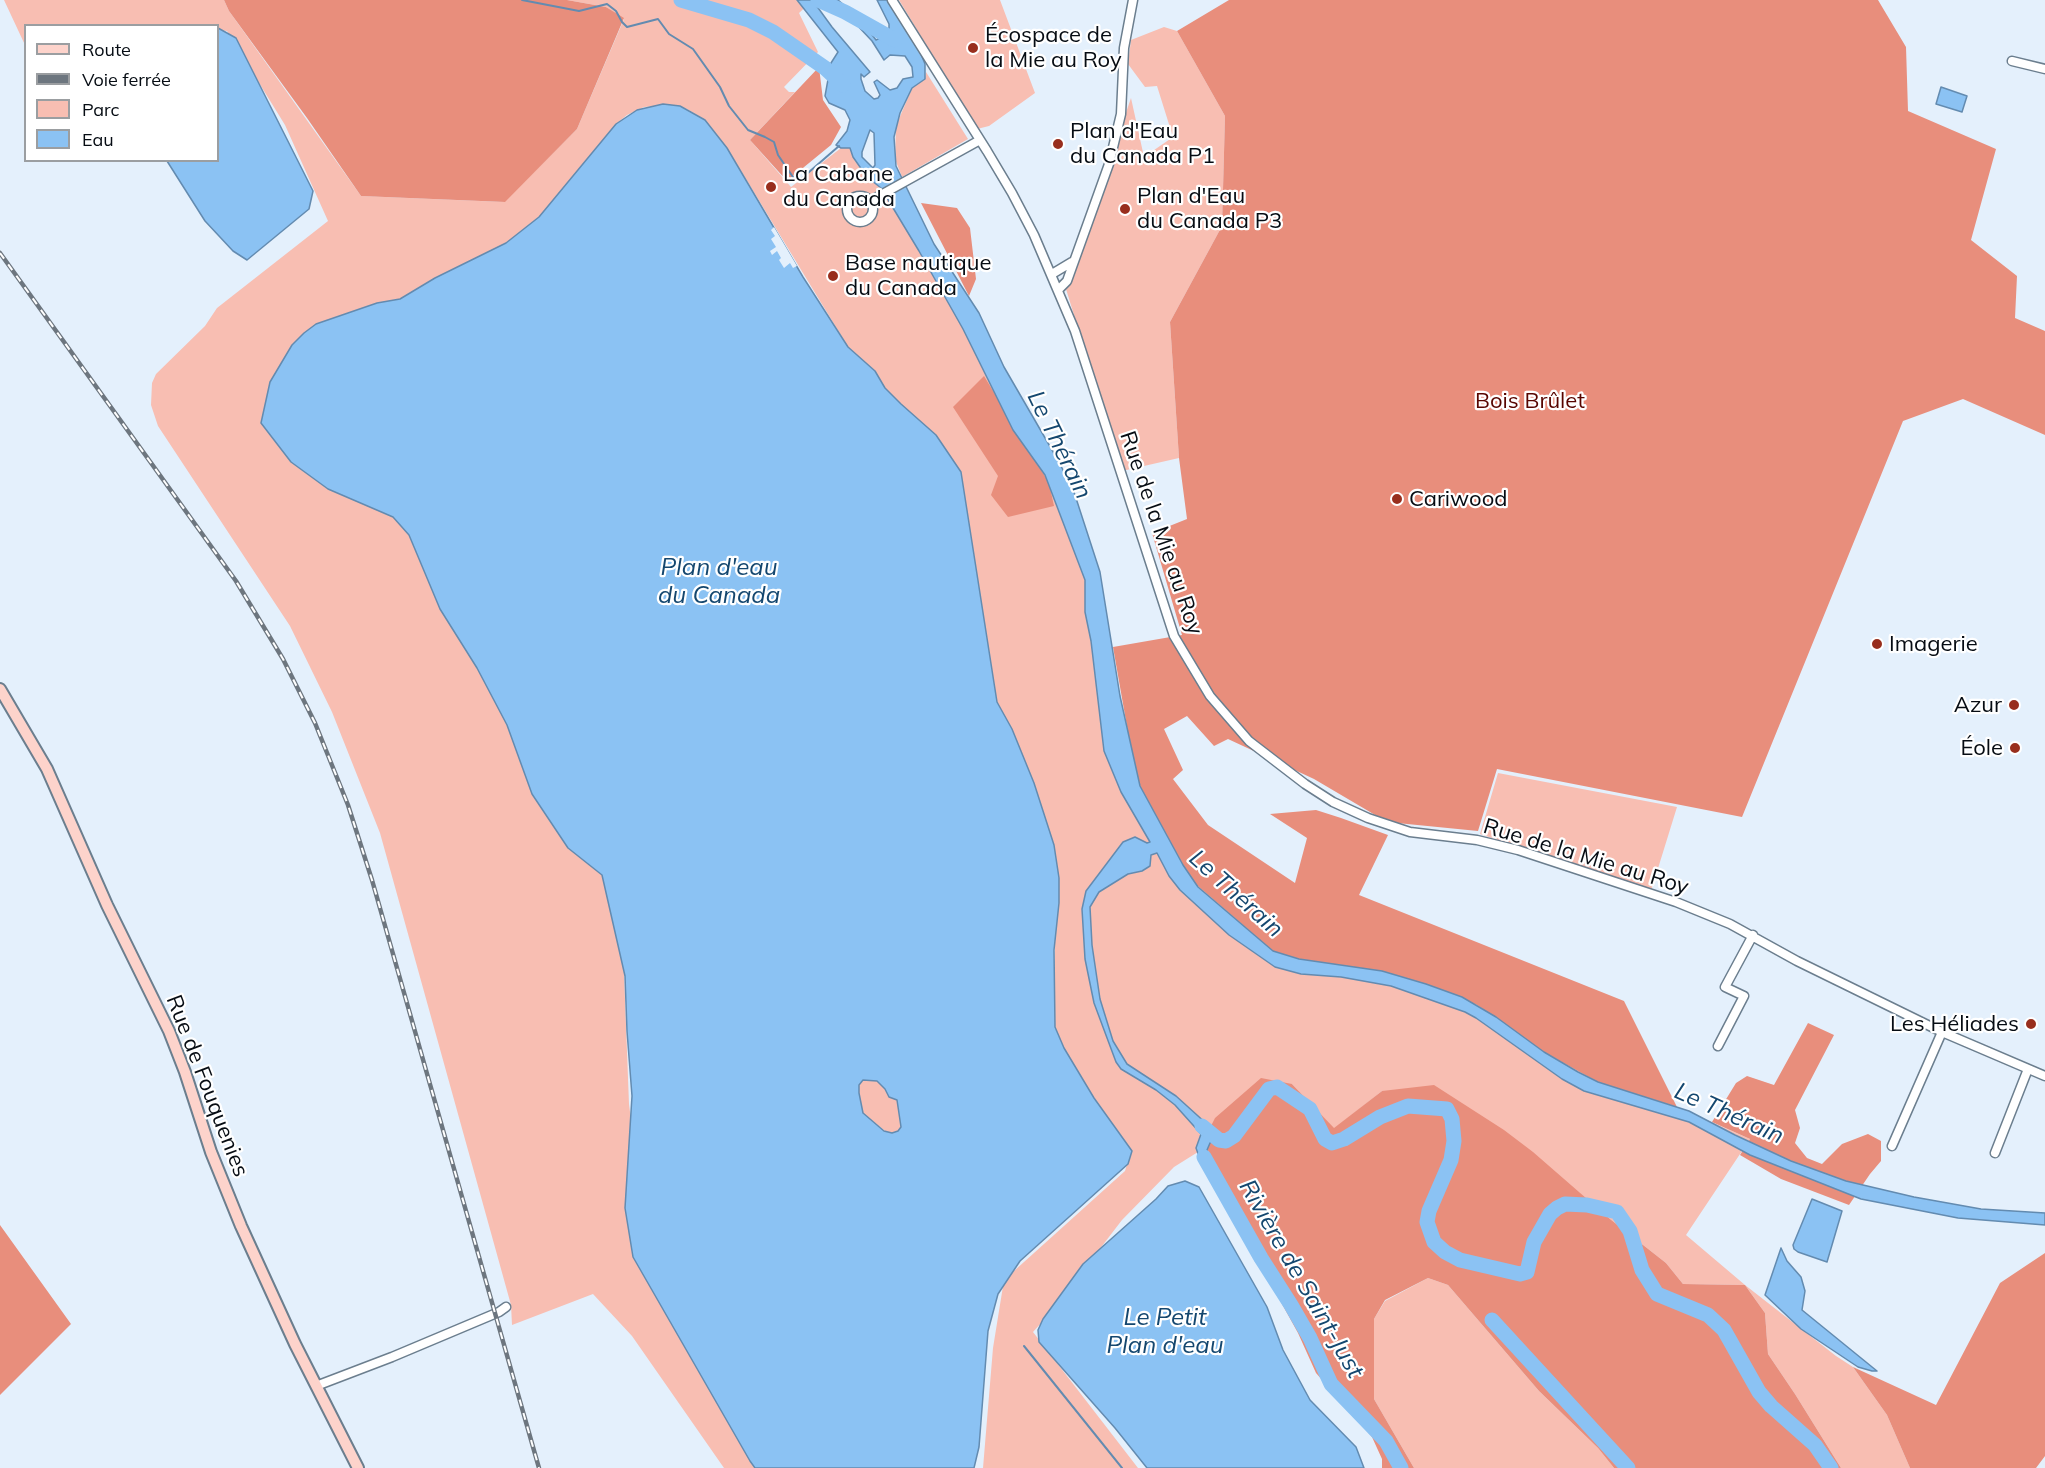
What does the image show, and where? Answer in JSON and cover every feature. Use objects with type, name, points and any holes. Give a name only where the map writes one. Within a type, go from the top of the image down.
[{"type":"street","name":"Rue de la Mie au Roy","points":[[892,0],[1012,193],[1052,274],[1088,371],[1174,636],[1210,696],[1250,741],[1324,797],[1378,823],[1410,832],[1477,840],[1528,853],[1667,899],[1730,924],[1797,961],[1941,1032],[2045,1076]]},
{"type":"street","points":[[1059,290],[1067,281],[1072,262],[1104,180],[1117,134],[1123,96],[1124,48],[1133,0]]},
{"type":"street","points":[[2012,61],[2045,69]]},
{"type":"street","points":[[870,201],[980,140]]},
{"type":"street","points":[[1052,274],[1072,262]]},
{"type":"street","name":"Rue de Fouquenies","points":[[0,689],[47,770],[106,905],[169,1031],[185,1072],[214,1162],[269,1288],[358,1468]]},
{"type":"street","points":[[1718,1046],[1744,996],[1725,987],[1752,935]]},
{"type":"street","points":[[1892,1146],[1941,1032]]},
{"type":"street","points":[[1995,1153],[2028,1069]]},
{"type":"street","points":[[316,1386],[495,1314],[506,1306]]},
{"type":"green space","points":[[4,0],[224,0],[229,11],[361,196],[504,202],[577,129],[624,19],[606,7],[567,0],[813,0],[799,13],[818,52],[784,87],[789,92],[795,92],[750,140],[791,187],[841,148],[850,148],[853,157],[870,180],[881,188],[919,251],[963,329],[1013,430],[1045,475],[1056,502],[1085,580],[1085,612],[1091,641],[1104,751],[1121,792],[1150,842],[1173,845],[1192,881],[1273,951],[1426,984],[1677,1107],[1750,1139],[1686,1235],[1745,1285],[1683,1284],[1666,1263],[1610,1219],[1382,1091],[1334,1129],[1292,1084],[1174,1167],[1122,1220],[1052,1311],[1033,1332],[1138,1468],[983,1468],[993,1348],[1004,1280],[1125,1171],[1129,1158],[1118,1131],[1094,1098],[1064,1048],[1055,1027],[1055,927],[1012,729],[997,702],[961,472],[936,435],[885,388],[875,371],[848,347],[727,148],[705,120],[687,109],[672,105],[644,107],[627,115],[616,124],[539,217],[506,243],[435,278],[400,299],[377,303],[316,324],[292,345],[261,422],[291,462],[328,489],[393,517],[413,539],[478,664],[542,800],[604,877],[622,920],[629,1104],[648,1255],[759,1468],[724,1468],[632,1336],[593,1294],[512,1325],[511,1305],[380,833],[332,712],[290,626],[158,426],[151,405],[152,383],[156,374],[205,326],[217,308],[328,221],[285,125],[227,31],[219,30],[219,24],[24,24],[24,43]]},
{"type":"green space","points":[[224,0],[567,0],[606,7],[624,18],[577,129],[505,202],[361,196],[229,11]]},
{"type":"green space","name":"Écospace de la Mie au Roy","points":[[899,0],[1000,0],[1035,93],[989,126],[977,129]]},
{"type":"green space","name":"Bois Brûlet","points":[[1229,0],[1878,0],[1906,47],[1908,111],[1996,149],[1971,240],[2017,276],[2015,318],[2045,331],[2045,435],[1963,399],[1903,421],[1742,817],[1497,769],[1478,831],[1387,822],[1314,779],[1228,739],[1214,746],[1187,716],[1164,729],[1183,770],[1173,779],[1208,825],[1295,883],[1307,838],[1270,814],[1316,810],[1341,818],[1388,835],[1359,895],[1624,1001],[1677,1107],[1598,1082],[1544,1052],[1477,1005],[1416,981],[1382,971],[1299,959],[1273,951],[1192,881],[1140,786],[1132,755],[1113,647],[1182,635],[1152,533],[1187,519],[1179,458],[1170,322],[1222,226],[1225,116],[1177,31]]},
{"type":"green space","points":[[1164,27],[1177,31],[1225,116],[1222,226],[1170,322],[1179,458],[1122,471],[1066,289],[1131,98],[1144,157],[1173,137],[1157,86],[1145,87],[1128,64],[1131,40]]},
{"type":"green space","points":[[819,67],[823,100],[841,127],[831,145],[787,181],[750,140]]},
{"type":"green space","points":[[926,72],[968,139],[902,177],[895,159],[896,126],[912,88],[925,79]]},
{"type":"green space","points":[[921,203],[957,208],[970,228],[976,279],[969,296]]},
{"type":"green space","points":[[984,376],[1049,483],[1054,506],[1008,517],[991,495],[998,476],[953,407]]},
{"type":"green space","points":[[1498,773],[1677,807],[1651,891],[1480,834]]},
{"type":"green space","points":[[1808,1023],[1834,1035],[1795,1110],[1800,1128],[1795,1143],[1807,1158],[1822,1164],[1842,1144],[1868,1134],[1881,1141],[1881,1161],[1849,1205],[1781,1179],[1740,1155],[1750,1139],[1712,1122],[1736,1083],[1747,1076],[1774,1085]]},
{"type":"green space","points":[[1261,1078],[1292,1084],[1334,1128],[1382,1091],[1434,1085],[1504,1130],[1533,1152],[1610,1219],[1666,1263],[1683,1284],[1745,1285],[1765,1313],[1768,1354],[1841,1468],[1614,1468],[1598,1448],[1539,1391],[1448,1285],[1428,1278],[1385,1300],[1374,1319],[1374,1399],[1414,1468],[1382,1468],[1382,1459],[1372,1437],[1316,1373],[1298,1333],[1198,1152],[1215,1118]]},
{"type":"green space","points":[[863,1080],[877,1081],[889,1097],[897,1100],[901,1127],[898,1131],[892,1133],[885,1131],[863,1113],[859,1085]]},
{"type":"green space","points":[[0,1225],[71,1324],[0,1395]]},
{"type":"green space","points":[[2045,1253],[2045,1456],[2036,1468],[1910,1468],[1887,1415],[1853,1367],[1936,1405],[2000,1283]]},
{"type":"green space","points":[[1428,1278],[1448,1285],[1539,1391],[1598,1448],[1614,1468],[1414,1468],[1374,1399],[1374,1319],[1385,1301]]},
{"type":"green space","points":[[1745,1285],[1853,1367],[1887,1415],[1910,1468],[1841,1468],[1768,1354],[1765,1313]]},
{"type":"water","points":[[797,0],[819,0],[838,0],[860,19],[876,40],[888,34],[889,31],[889,24],[877,0],[888,0],[921,54],[925,64],[925,79],[912,88],[900,113],[894,137],[896,166],[934,244],[979,313],[1004,367],[1074,492],[1100,572],[1120,696],[1140,786],[1183,865],[1198,887],[1273,951],[1299,959],[1382,971],[1462,997],[1496,1017],[1544,1052],[1598,1082],[1689,1111],[1791,1161],[1846,1181],[1914,1197],[1981,1209],[2045,1213],[2045,1225],[1958,1218],[1861,1199],[1750,1155],[1689,1122],[1584,1091],[1562,1079],[1465,1012],[1391,986],[1341,977],[1301,974],[1275,967],[1229,935],[1180,890],[1169,876],[1157,853],[1151,855],[1150,866],[1142,871],[1128,874],[1099,892],[1090,907],[1092,945],[1100,999],[1113,1041],[1127,1064],[1176,1096],[1219,1135],[1210,1143],[1207,1150],[1207,1158],[1216,1174],[1211,1177],[1201,1162],[1196,1148],[1201,1134],[1175,1105],[1156,1090],[1121,1069],[1116,1062],[1094,1003],[1085,959],[1082,909],[1086,891],[1123,842],[1135,837],[1147,843],[1150,842],[1121,792],[1104,751],[1091,641],[1085,612],[1085,580],[1045,475],[1013,430],[963,329],[919,251],[881,188],[867,177],[853,157],[850,148],[841,148],[836,145],[847,131],[850,120],[845,110],[829,103],[825,96],[831,63],[838,52]],"holes":[[[819,0],[835,6],[872,41],[884,60],[890,55],[905,56],[912,67],[913,77],[903,79],[897,88],[890,90],[877,80],[874,82],[880,95],[878,98],[874,99],[865,91],[861,74],[864,77],[870,72],[816,5]],[[870,130],[874,133],[875,165],[873,168],[862,157]]]},
{"type":"water","points":[[219,29],[236,38],[313,191],[309,209],[247,260],[233,251],[205,221],[168,162],[219,162]]},
{"type":"water","points":[[1941,87],[1967,96],[1962,112],[1936,104]]},
{"type":"water","name":"Plan d'eau du Canada","points":[[663,104],[680,106],[705,120],[727,148],[803,277],[848,347],[875,371],[885,388],[901,404],[936,435],[961,472],[997,702],[1012,729],[1034,783],[1054,845],[1059,878],[1054,950],[1055,1027],[1064,1048],[1094,1098],[1132,1151],[1128,1164],[1020,1261],[998,1294],[988,1331],[979,1447],[974,1468],[755,1468],[750,1461],[633,1257],[625,1208],[632,1096],[625,976],[602,875],[568,848],[532,794],[507,725],[477,668],[440,609],[409,535],[393,517],[328,489],[291,462],[261,423],[270,382],[292,345],[304,333],[316,324],[377,303],[400,299],[435,278],[506,243],[539,217],[616,124],[637,110]],"holes":[[[863,1080],[877,1081],[889,1097],[897,1100],[901,1127],[898,1131],[892,1133],[884,1131],[863,1113],[859,1085]]]},
{"type":"water","name":"Le Petit Plan d'eau","points":[[1185,1181],[1199,1187],[1267,1307],[1283,1350],[1310,1400],[1356,1447],[1364,1468],[1147,1468],[1039,1342],[1038,1330],[1043,1319],[1083,1264],[1168,1186]]},
{"type":"water","points":[[1812,1199],[1842,1211],[1827,1262],[1798,1252],[1793,1245]]},
{"type":"water","points":[[1781,1248],[1787,1261],[1801,1277],[1805,1291],[1802,1310],[1877,1371],[1858,1367],[1801,1329],[1765,1295]]},
{"type":"pier","points":[[774,227],[797,266],[793,268],[790,263],[784,268],[777,251],[772,255],[770,251],[776,247],[771,239],[775,236],[771,230]]},
{"type":"waterway","points":[[522,0],[579,11],[607,4],[616,11],[627,27],[658,19],[669,34],[693,49],[720,87],[729,106],[748,130],[774,142],[778,155],[793,177],[801,179],[839,146]]},
{"type":"waterway","name":"Le Thérain","points":[[681,0],[749,20],[773,32],[825,68],[843,85]]},
{"type":"waterway","name":"Le Thérain","points":[[818,0],[895,40]]},
{"type":"waterway","points":[[1202,1126],[1219,1140],[1226,1141],[1234,1136],[1269,1089],[1277,1087],[1310,1109],[1325,1139],[1332,1143],[1344,1139],[1380,1117],[1408,1106],[1447,1109],[1452,1119],[1454,1141],[1451,1160],[1429,1211],[1427,1222],[1434,1242],[1445,1252],[1460,1260],[1520,1274],[1527,1272],[1534,1242],[1550,1214],[1557,1208],[1565,1204],[1587,1205],[1617,1212],[1630,1231],[1642,1270],[1657,1294],[1708,1315],[1724,1330],[1759,1392],[1771,1406],[1815,1445],[1831,1468]]},
{"type":"waterway","name":"Rivière de Saint-Just","points":[[1204,1157],[1261,1258],[1310,1338],[1331,1384],[1386,1441],[1401,1468]]},
{"type":"waterway","points":[[1492,1320],[1628,1468]]},
{"type":"waterway","points":[[1024,1346],[1122,1468]]},
{"type":"railway","points":[[0,253],[236,581],[283,659],[315,723],[348,805],[372,880],[539,1468]]},
{"type":"place","name":"Écospace de la Mie au Roy","points":[[973,48]]},
{"type":"place","name":"Plan d'Eau du Canada P1","points":[[1058,144]]},
{"type":"place","name":"La Cabane du Canada","points":[[771,187]]},
{"type":"place","name":"Plan d'Eau du Canada P3","points":[[1125,209]]},
{"type":"place","name":"Base nautique du Canada","points":[[833,276]]},
{"type":"place","name":"Cariwood","points":[[1397,499]]},
{"type":"place","name":"Imagerie","points":[[1877,644]]},
{"type":"place","name":"Azur","points":[[2014,705]]},
{"type":"place","name":"Éole","points":[[2015,748]]},
{"type":"place","name":"Les Héliades","points":[[2031,1024]]}]
